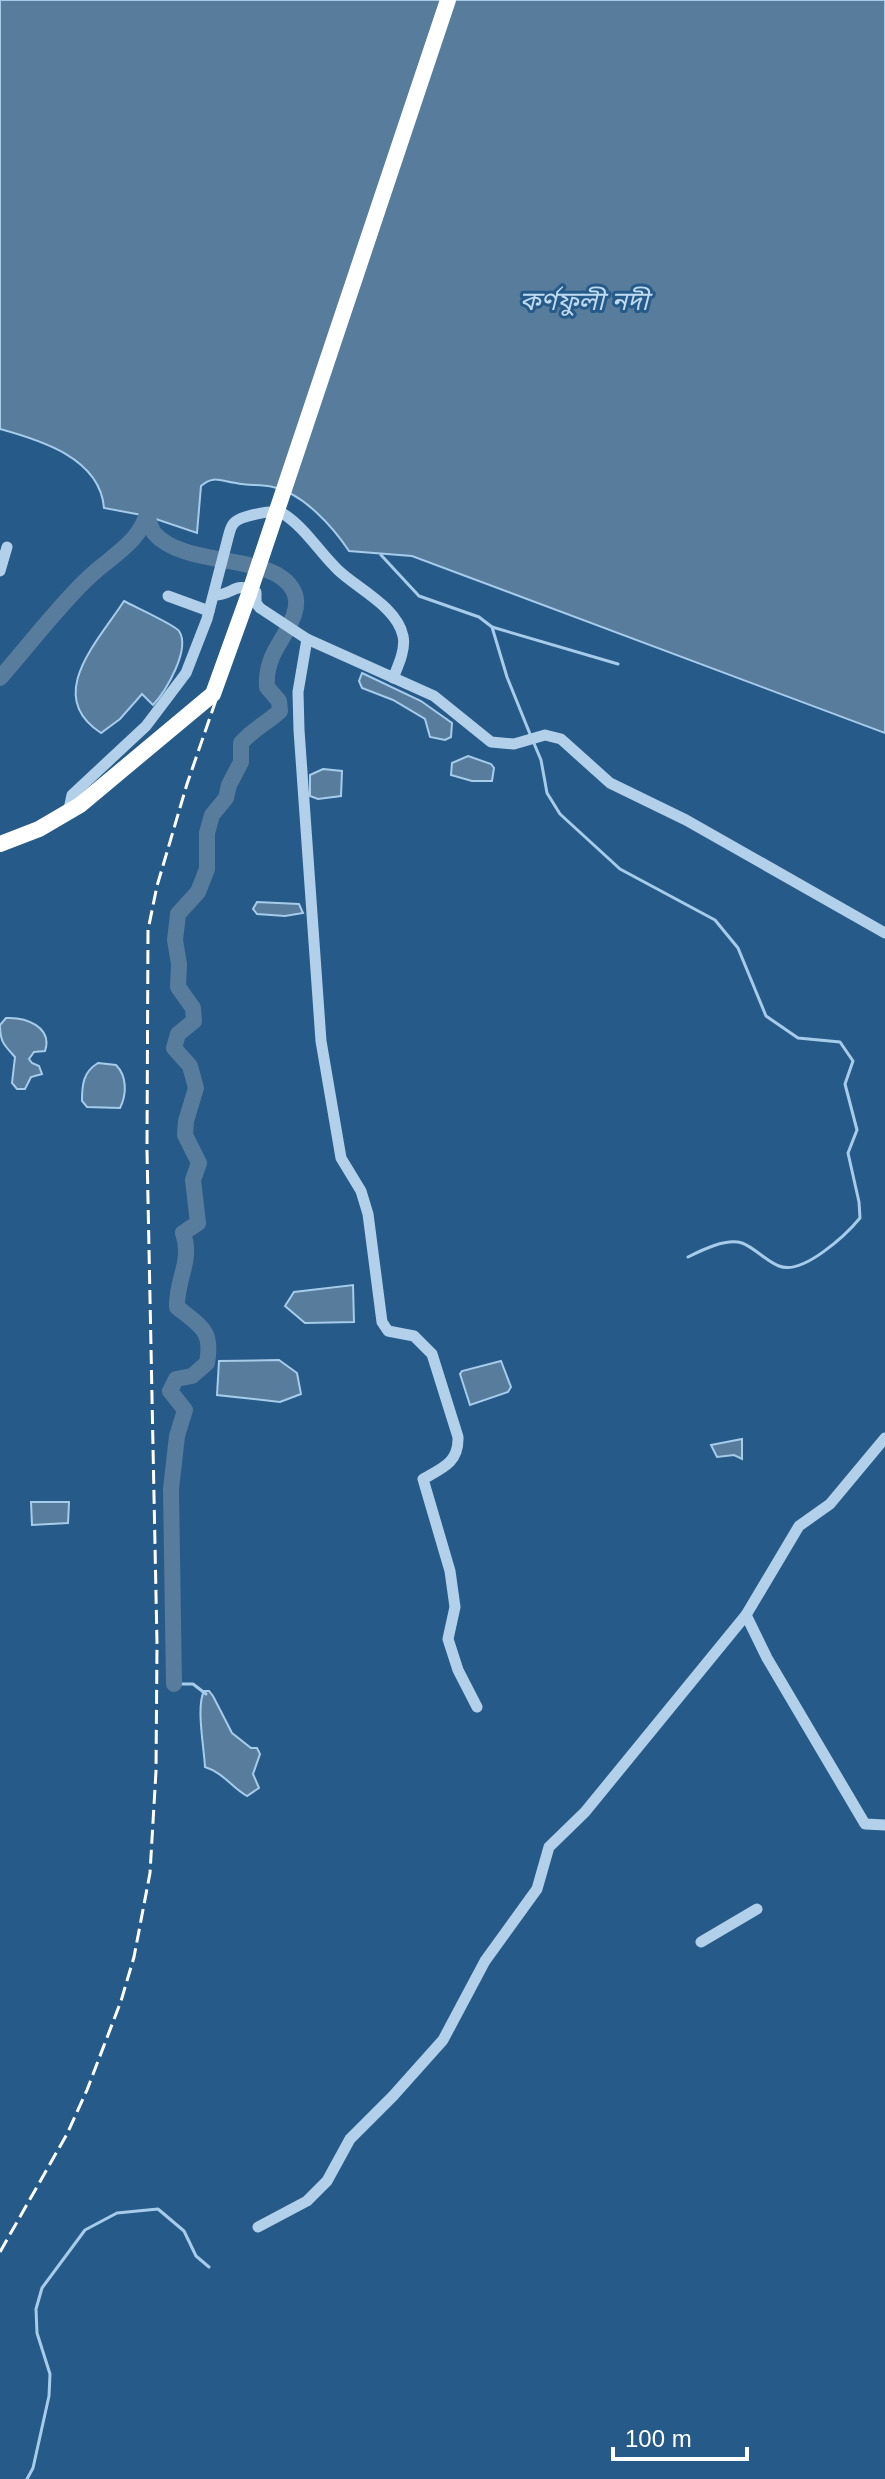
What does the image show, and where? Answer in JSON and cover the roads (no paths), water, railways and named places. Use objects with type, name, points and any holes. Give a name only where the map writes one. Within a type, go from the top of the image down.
[{"type":"highway","points":[[0,844],[19,839],[68,814],[213,694],[448,0]]},
{"type":"street","points":[[68,814],[72,795],[139,734],[180,683],[196,652],[231,527],[241,518],[282,513],[313,540],[342,574],[377,601],[400,628],[404,642],[393,678]]},
{"type":"street","points":[[0,571],[7,547]]},
{"type":"street","points":[[214,595],[226,594],[238,586],[249,588],[256,592],[256,603],[260,608],[275,620],[302,636],[444,703],[491,742],[514,744],[545,735],[554,736],[572,746],[610,783],[686,820],[885,933]]},
{"type":"street","points":[[168,596],[209,611]]},
{"type":"street","points":[[302,636],[299,730],[321,1041],[341,1158],[361,1191],[368,1214],[382,1322],[388,1331],[414,1336],[432,1354],[458,1437],[458,1448],[451,1462],[423,1479],[454,1595],[455,1607],[448,1639],[458,1670],[477,1707]]},
{"type":"street","points":[[258,2227],[307,2201],[327,2181],[350,2139],[443,2040],[485,1961],[537,1889],[549,1847],[585,1812],[746,1615],[799,1526],[830,1504],[885,1438]]},
{"type":"street","points":[[746,1615],[767,1658],[865,1824],[885,1825]]},
{"type":"street","points":[[701,1942],[757,1909]]},
{"type":"water","name":"কর্ণফুলী নদী","points":[[0,0],[885,0],[885,733],[412,556],[349,551],[326,522],[284,490],[209,481],[201,486],[197,533],[147,516],[104,508],[92,476],[80,464],[33,439],[0,429]]},
{"type":"water","points":[[124,601],[176,628],[182,639],[182,648],[170,680],[153,705],[142,694],[120,719],[101,733],[84,718],[77,702],[76,685],[90,650]]},
{"type":"water","points":[[362,673],[421,701],[452,723],[451,737],[445,740],[430,737],[425,719],[393,700],[362,688],[359,681]]},
{"type":"water","points":[[468,756],[491,764],[494,768],[492,781],[472,781],[451,775],[452,763]]},
{"type":"water","points":[[323,769],[342,771],[341,796],[318,799],[310,796],[310,775]]},
{"type":"water","points":[[257,902],[299,904],[303,913],[285,916],[257,914],[253,909]]},
{"type":"water","points":[[6,1018],[22,1019],[36,1025],[45,1036],[45,1051],[34,1052],[29,1059],[39,1066],[42,1074],[31,1077],[25,1089],[17,1089],[12,1083],[15,1057],[3,1043],[0,1031],[0,1025]]},
{"type":"water","points":[[98,1063],[116,1065],[122,1074],[125,1091],[120,1108],[87,1107],[82,1101],[84,1079]]},
{"type":"water","points":[[353,1285],[354,1322],[305,1323],[285,1306],[294,1292]]},
{"type":"water","points":[[279,1360],[297,1373],[301,1394],[280,1402],[217,1395],[219,1361]]},
{"type":"water","points":[[501,1361],[511,1387],[508,1392],[470,1405],[460,1374],[462,1371]]},
{"type":"water","points":[[742,1439],[742,1459],[734,1455],[717,1457],[711,1445]]},
{"type":"water","points":[[31,1502],[69,1502],[68,1523],[32,1525]]},
{"type":"water","points":[[204,1691],[209,1691],[213,1696],[232,1733],[251,1748],[257,1748],[260,1754],[253,1774],[259,1788],[247,1796],[205,1767],[201,1717]]},
{"type":"waterway","points":[[0,678],[53,615],[139,532],[148,510]]},
{"type":"waterway","points":[[147,516],[154,533],[168,544],[186,552],[267,570],[283,578],[296,598],[294,615],[272,657],[267,675],[267,687],[279,701],[280,711],[241,743],[241,762],[226,798],[212,815],[207,833],[207,869],[198,892],[178,914],[175,940],[179,964],[178,987],[193,1008],[194,1021],[178,1034],[174,1048],[190,1066],[196,1088],[185,1135],[199,1163],[193,1180],[198,1223],[183,1233],[186,1252],[177,1307],[203,1330],[208,1352],[207,1363],[192,1376],[176,1379],[170,1391],[185,1410],[177,1436],[171,1489],[174,1684]]},
{"type":"waterway","points":[[381,555],[419,596],[479,617],[492,627],[507,677],[530,734]]},
{"type":"waterway","points":[[492,627],[618,664]]},
{"type":"waterway","points":[[533,741],[541,760],[547,793],[560,814],[620,869],[715,920],[738,948],[766,1016],[798,1038],[840,1042],[853,1061],[845,1084],[857,1130],[848,1153],[860,1218],[823,1252],[789,1268],[779,1266],[747,1245],[736,1242],[714,1246],[688,1257]]},
{"type":"waterway","points":[[174,1684],[193,1684],[206,1694]]},
{"type":"waterway","points":[[27,2479],[33,2468],[49,2396],[50,2374],[37,2333],[36,2309],[42,2288],[85,2230],[117,2213],[158,2209],[184,2231],[196,2256],[209,2267]]},
{"type":"railway","points":[[0,2252],[67,2134],[87,2090],[121,2001],[134,1957],[150,1873],[156,1771],[157,1644],[147,1150],[148,930],[157,886],[187,784],[448,0]]}]
